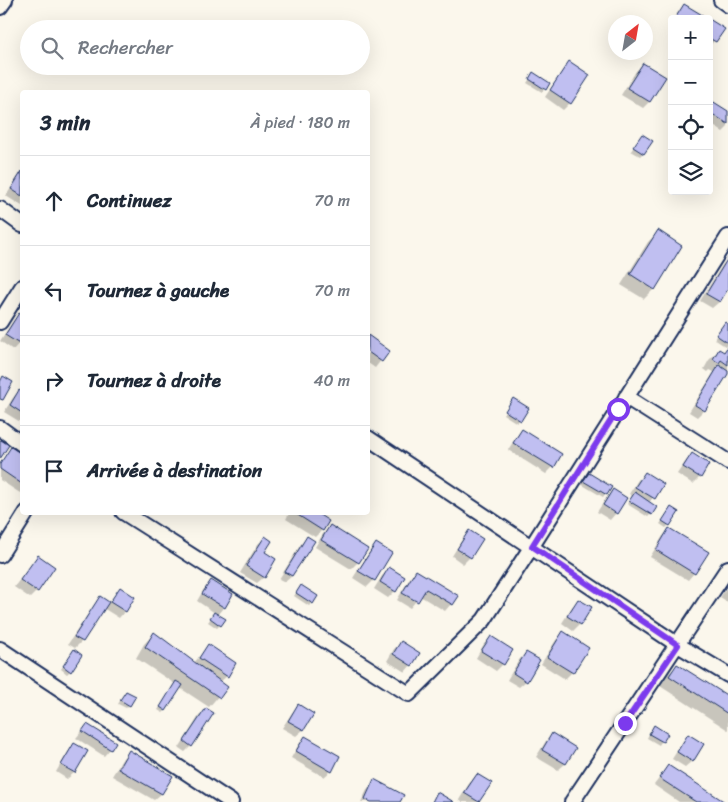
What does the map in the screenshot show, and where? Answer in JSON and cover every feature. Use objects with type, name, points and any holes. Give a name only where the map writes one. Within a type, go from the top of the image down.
[{"type":"street","points":[[0,7],[5,0]]},
{"type":"street","points":[[721,0],[728,5]]},
{"type":"street","points":[[0,208],[20,223]]},
{"type":"street","points":[[128,515],[409,694],[484,620],[728,239]]},
{"type":"street","points":[[0,322],[20,290]]},
{"type":"street","points":[[626,396],[728,462]]},
{"type":"street","points":[[0,428],[20,443]]},
{"type":"street","points":[[370,439],[678,645],[728,675]]},
{"type":"street","points":[[0,555],[25,515]]},
{"type":"street","points":[[572,802],[728,568]]},
{"type":"street","points":[[0,649],[231,802]]},
{"type":"building","points":[[684,4],[702,15],[677,15]]},
{"type":"building","points":[[713,22],[725,29],[716,42],[713,40]]},
{"type":"building","points":[[569,61],[590,75],[571,104],[550,90]]},
{"type":"building","points":[[643,63],[666,77],[650,102],[627,88]]},
{"type":"building","points":[[533,72],[550,83],[546,90],[529,79]]},
{"type":"building","points":[[713,102],[728,111],[728,124],[713,115]]},
{"type":"building","points":[[642,134],[653,141],[644,154],[633,147]]},
{"type":"building","points":[[20,174],[20,195],[11,189]]},
{"type":"building","points":[[658,230],[682,246],[655,290],[630,274]]},
{"type":"building","points":[[728,258],[728,289],[720,302],[706,294]]},
{"type":"building","points":[[19,313],[20,314],[20,344],[5,335]]},
{"type":"building","points":[[725,322],[728,324],[728,343],[716,335]]},
{"type":"building","points":[[370,336],[390,351],[382,362],[370,353]]},
{"type":"building","points":[[728,346],[728,365],[721,360],[719,363],[713,359],[719,349],[724,352]]},
{"type":"building","points":[[719,365],[728,371],[728,374],[705,411],[695,405]]},
{"type":"building","points":[[3,376],[13,382],[3,400],[0,399],[0,382]]},
{"type":"building","points":[[19,390],[20,412],[10,405]]},
{"type":"building","points":[[513,398],[529,408],[521,421],[505,411]]},
{"type":"building","points":[[522,429],[562,454],[554,468],[513,443]]},
{"type":"building","points":[[0,441],[9,445],[0,459]]},
{"type":"building","points":[[11,447],[20,453],[20,483],[0,469],[0,464]]},
{"type":"building","points":[[692,453],[709,464],[701,478],[683,467]]},
{"type":"building","points":[[645,472],[664,484],[655,499],[635,487]]},
{"type":"building","points":[[589,473],[612,487],[607,495],[583,481]]},
{"type":"building","points":[[613,489],[627,498],[617,514],[603,505]]},
{"type":"building","points":[[635,492],[657,507],[652,515],[629,501]]},
{"type":"building","points":[[671,507],[679,512],[670,526],[662,521]]},
{"type":"building","points":[[298,515],[320,515],[329,521],[323,531]]},
{"type":"building","points":[[330,525],[368,549],[359,563],[321,540]]},
{"type":"building","points":[[669,528],[709,552],[695,574],[656,550]]},
{"type":"building","points":[[469,530],[483,539],[471,558],[457,549]]},
{"type":"building","points":[[265,536],[272,541],[265,552],[276,559],[265,578],[246,566]]},
{"type":"building","points":[[307,536],[315,541],[292,576],[285,572]]},
{"type":"building","points":[[376,543],[392,553],[375,581],[358,571]]},
{"type":"building","points":[[38,555],[55,567],[38,592],[20,580]]},
{"type":"building","points":[[389,567],[405,577],[396,592],[380,582]]},
{"type":"building","points":[[416,570],[459,596],[453,605],[426,589],[418,602],[402,593]]},
{"type":"building","points":[[211,580],[233,594],[225,608],[202,594]]},
{"type":"building","points":[[301,585],[318,596],[313,604],[296,593]]},
{"type":"building","points":[[120,587],[135,597],[126,612],[110,602]]},
{"type":"building","points":[[100,596],[109,602],[83,642],[74,637]]},
{"type":"building","points":[[578,599],[592,607],[581,625],[567,616]]},
{"type":"building","points":[[214,612],[226,619],[221,626],[210,618]]},
{"type":"building","points":[[563,631],[589,648],[573,673],[547,657]]},
{"type":"building","points":[[154,632],[228,687],[220,698],[145,647]]},
{"type":"building","points":[[491,636],[513,650],[504,665],[481,651]]},
{"type":"building","points":[[401,641],[420,653],[412,666],[393,654]]},
{"type":"building","points":[[208,644],[236,663],[228,677],[199,658]]},
{"type":"building","points":[[74,649],[82,655],[71,672],[63,666]]},
{"type":"building","points":[[526,652],[540,660],[527,682],[513,673]]},
{"type":"building","points":[[677,664],[728,696],[728,714],[669,676]]},
{"type":"building","points":[[176,681],[183,685],[166,711],[160,707]]},
{"type":"building","points":[[126,691],[136,696],[130,706],[120,700]]},
{"type":"building","points":[[298,704],[314,714],[304,730],[288,721]]},
{"type":"building","points":[[206,708],[214,713],[192,747],[184,741]]},
{"type":"building","points":[[87,724],[116,742],[111,750],[82,731]]},
{"type":"building","points":[[654,725],[668,734],[663,742],[649,734]]},
{"type":"building","points":[[552,733],[576,748],[566,764],[542,750]]},
{"type":"building","points":[[688,734],[704,744],[693,762],[677,752]]},
{"type":"building","points":[[305,736],[340,756],[332,772],[296,751]]},
{"type":"building","points":[[74,743],[88,751],[75,773],[61,765]]},
{"type":"building","points":[[129,750],[173,776],[162,794],[118,769]]},
{"type":"building","points":[[668,765],[725,802],[696,802],[659,778]]},
{"type":"building","points":[[477,774],[492,783],[479,802],[464,793]]},
{"type":"building","points":[[374,779],[404,795],[400,802],[371,802],[365,799]]},
{"type":"building","points":[[437,792],[454,802],[432,802]]},
{"type":"route","points":[[618,409],[532,546],[678,645],[625,723]]}]
